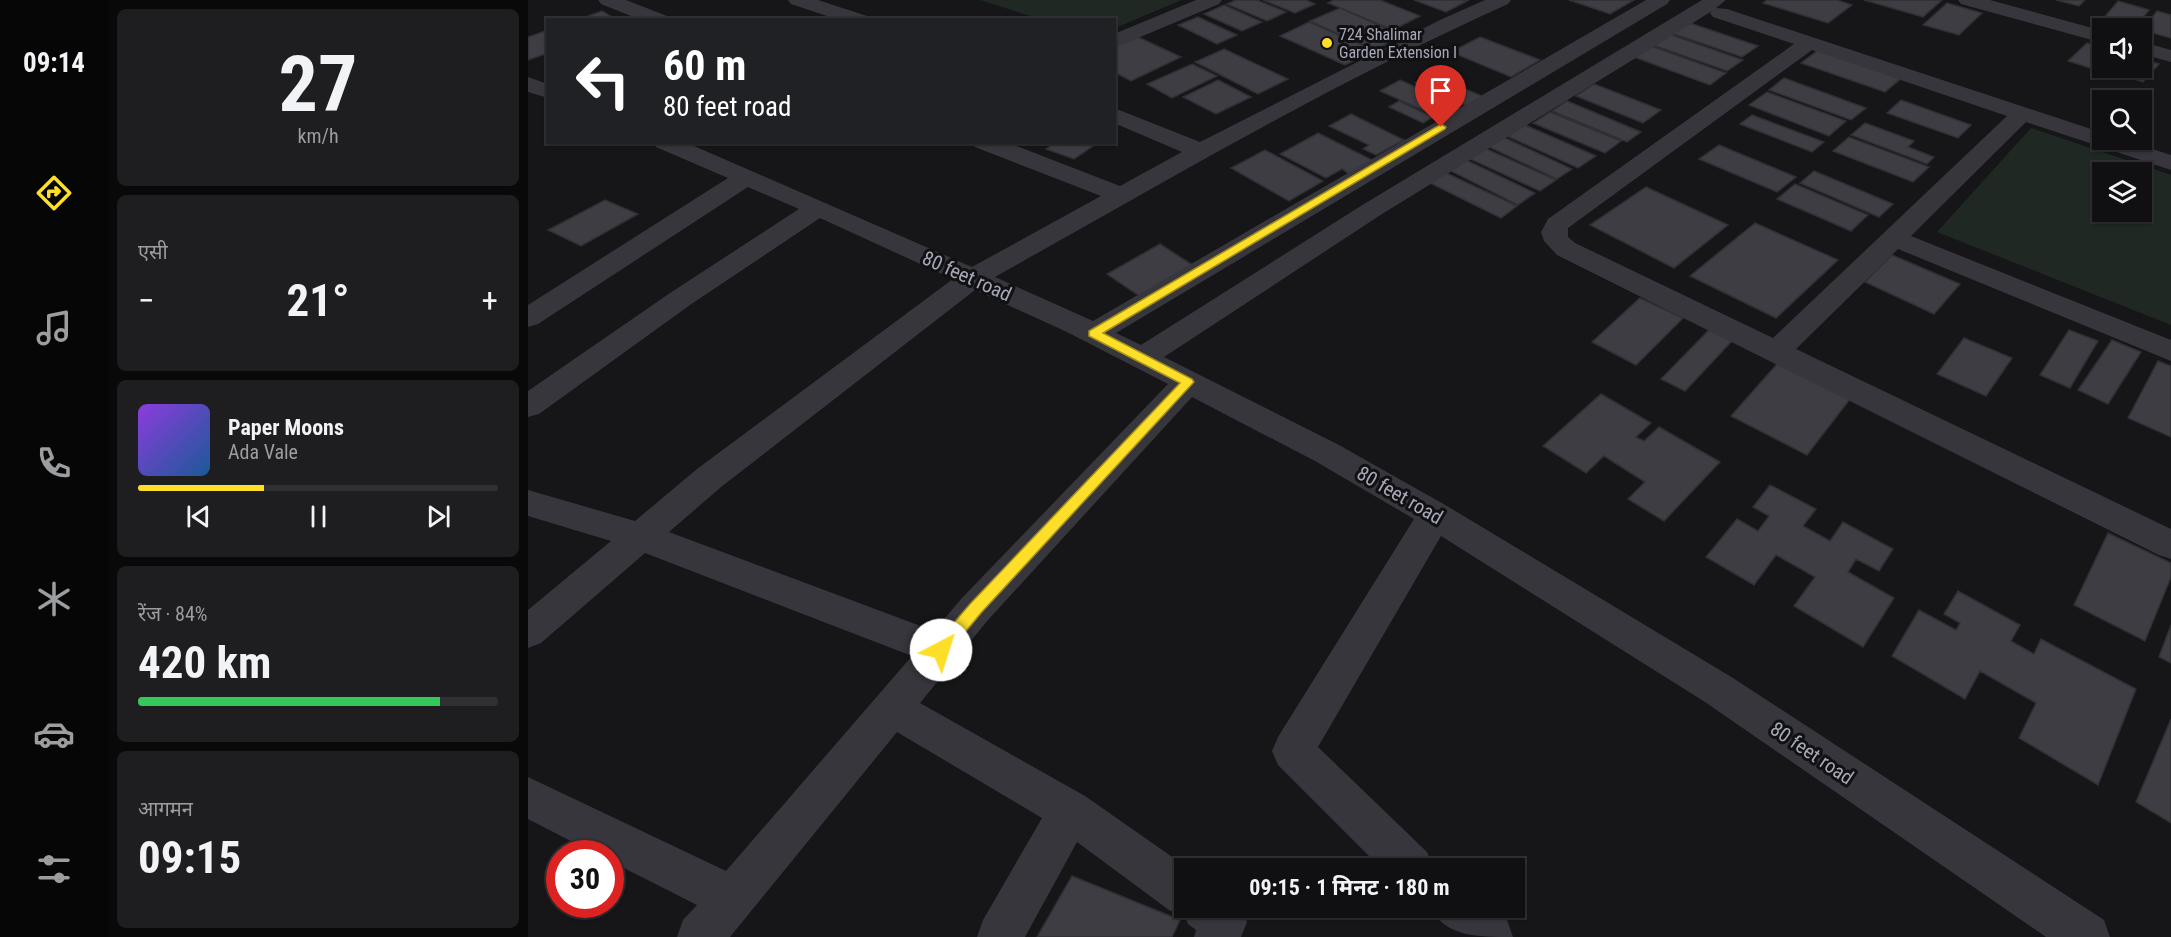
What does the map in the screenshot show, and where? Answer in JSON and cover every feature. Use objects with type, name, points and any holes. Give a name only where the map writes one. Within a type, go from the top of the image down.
[{"type":"street","points":[[608,0],[655,18]]},
{"type":"street","points":[[798,0],[854,18]]},
{"type":"street","points":[[1116,41],[1212,0]]},
{"type":"street","points":[[528,632],[709,478],[973,278],[1201,151],[1447,24],[1500,0]]},
{"type":"street","points":[[1094,333],[1660,0]]},
{"type":"street","points":[[1983,2],[2092,34]]},
{"type":"street","points":[[1142,358],[1383,203],[1718,7],[1809,43],[2171,163]]},
{"type":"street","points":[[1809,43],[1557,224],[1553,230],[1556,240],[1566,249],[2171,545]]},
{"type":"street","points":[[2152,51],[2171,56]]},
{"type":"street","points":[[528,84],[546,91]]},
{"type":"street","points":[[1776,352],[2022,114]]},
{"type":"street","points":[[1116,116],[1201,151]]},
{"type":"street","name":"80 feet road","points":[[669,144],[818,208],[1094,333],[1327,453],[1435,516],[1719,690],[2087,937]]},
{"type":"street","points":[[988,144],[1120,195]]},
{"type":"street","points":[[528,318],[746,177]]},
{"type":"street","points":[[528,406],[680,299],[818,208]]},
{"type":"street","points":[[1894,238],[2171,351]]},
{"type":"street","points":[[700,937],[975,609],[1188,382]]},
{"type":"street","points":[[528,503],[640,536],[941,650]]},
{"type":"street","points":[[1401,858],[1293,751],[1435,516]]},
{"type":"street","points":[[893,709],[1070,811],[1174,886]]},
{"type":"street","points":[[528,797],[732,898]]},
{"type":"street","points":[[999,937],[1070,811]]},
{"type":"street","points":[[1217,937],[1224,922],[1218,918]]},
{"type":"street","points":[[1466,918],[1490,937]]},
{"type":"shaded area","points":[[980,0],[1182,0],[1116,28],[1116,18],[1037,18]]},
{"type":"shaded area","points":[[2031,128],[2132,162],[2092,162],[2092,222],[2152,222],[2152,169],[2171,175],[2171,325],[1937,232]]},
{"type":"building","points":[[1236,0],[1257,0],[1286,12],[1267,21],[1227,4]]},
{"type":"building","points":[[1263,0],[1306,0],[1315,4],[1295,13]]},
{"type":"building","points":[[1334,0],[1380,0],[1420,16],[1393,30],[1328,3]]},
{"type":"building","points":[[1414,0],[1469,0],[1446,12]]},
{"type":"building","points":[[1569,0],[1634,0],[1610,14]]},
{"type":"building","points":[[1767,0],[1837,0],[1852,5],[1828,23],[1763,3]]},
{"type":"building","points":[[1864,0],[1942,0],[1923,17]]},
{"type":"building","points":[[2056,0],[2085,0],[2079,6]]},
{"type":"building","points":[[2118,1],[2149,10],[2143,18],[2104,18]]},
{"type":"building","points":[[1947,3],[1982,13],[1959,35],[1923,25]]},
{"type":"building","points":[[1224,5],[1262,22],[1242,31],[1204,14]]},
{"type":"building","points":[[1340,8],[1403,36],[1374,50],[1310,21]]},
{"type":"building","points":[[602,11],[614,18],[583,18]]},
{"type":"building","points":[[2157,11],[2171,15],[2171,38],[2152,33],[2151,18]]},
{"type":"building","points":[[1198,17],[1237,35],[1217,44],[1178,25]]},
{"type":"building","name":"724 Shalimar Garden Extension I","points":[[1309,22],[1374,50],[1345,65],[1280,36]]},
{"type":"building","points":[[1687,22],[1758,46],[1742,57],[1671,33]]},
{"type":"building","points":[[546,31],[546,54],[528,60],[528,37]]},
{"type":"building","points":[[1669,34],[1743,60],[1727,71],[1653,45]]},
{"type":"building","points":[[1138,37],[1181,57],[1131,81],[1116,73],[1116,46]]},
{"type":"building","points":[[1480,37],[1540,60],[1511,77],[1451,52]]},
{"type":"building","points":[[2087,43],[2092,45],[2092,69],[2068,61]]},
{"type":"building","points":[[1651,46],[1726,73],[1710,85],[1634,57]]},
{"type":"building","points":[[1821,48],[1904,76],[1885,92],[1801,63]]},
{"type":"building","points":[[1224,49],[1288,79],[1258,94],[1195,62]]},
{"type":"building","points":[[2152,62],[2159,64],[2152,72]]},
{"type":"building","points":[[1192,64],[1217,76],[1172,98],[1147,84]]},
{"type":"building","points":[[1432,74],[1486,98],[1469,107],[1415,83]]},
{"type":"building","points":[[1784,78],[1866,108],[1851,120],[1769,90]]},
{"type":"building","points":[[2130,78],[2147,78],[2143,82]]},
{"type":"building","points":[[1218,80],[1251,97],[1216,114],[1183,97]]},
{"type":"building","points":[[1400,80],[1458,106],[1438,117],[1380,91]]},
{"type":"building","points":[[1594,84],[1661,110],[1643,123],[1576,96]]},
{"type":"building","points":[[1767,92],[1846,121],[1829,136],[1749,105]]},
{"type":"building","points":[[1901,100],[1971,125],[1958,138],[1887,113]]},
{"type":"building","points":[[1399,101],[1433,117],[1423,123],[1389,107]]},
{"type":"building","points":[[1567,101],[1641,132],[1627,142],[1552,111]]},
{"type":"building","points":[[1550,112],[1621,141],[1605,153],[1533,123]]},
{"type":"building","points":[[1351,114],[1404,140],[1376,155],[1363,149],[1369,145],[1329,126]]},
{"type":"building","points":[[1752,115],[1824,142],[1812,152],[1740,124]]},
{"type":"building","points":[[1865,123],[1914,141],[1908,147],[1934,157],[1927,164],[1851,135]]},
{"type":"building","points":[[1525,125],[1596,156],[1578,168],[1507,136]]},
{"type":"building","points":[[1318,133],[1374,161],[1351,175],[1342,169],[1326,178],[1280,154]]},
{"type":"building","points":[[1501,136],[1572,169],[1557,179],[1485,145]]},
{"type":"building","points":[[1849,137],[1929,167],[1913,182],[1833,151]]},
{"type":"building","points":[[1053,144],[1096,144],[1074,159],[1046,149]]},
{"type":"building","points":[[1719,145],[1796,177],[1777,192],[1699,159]]},
{"type":"building","points":[[1482,147],[1556,180],[1540,191],[1466,157]]},
{"type":"building","points":[[1265,150],[1323,181],[1289,201],[1231,168]]},
{"type":"building","points":[[1464,159],[1535,193],[1518,205],[1447,169]]},
{"type":"building","points":[[1814,171],[1893,204],[1879,217],[1800,183]]},
{"type":"building","points":[[1444,172],[1517,206],[1501,218],[1428,182]]},
{"type":"building","points":[[1795,184],[1868,215],[1851,231],[1777,199]]},
{"type":"building","points":[[1646,187],[1728,225],[1674,268],[1590,225]]},
{"type":"building","points":[[605,200],[638,214],[581,246],[548,230]]},
{"type":"building","points":[[1755,223],[1838,260],[1776,318],[1690,276]]},
{"type":"building","points":[[1160,244],[1194,266],[1141,297],[1107,274]]},
{"type":"building","points":[[1892,255],[1960,284],[1934,314],[1865,282]]},
{"type":"building","points":[[1640,298],[1683,318],[1636,365],[1592,342]]},
{"type":"building","points":[[1709,330],[1732,341],[1685,391],[1661,379]]},
{"type":"building","points":[[2069,330],[2098,341],[2070,388],[2040,375]]},
{"type":"building","points":[[1964,338],[2012,358],[1986,396],[1937,374]]},
{"type":"building","points":[[2112,340],[2141,352],[2108,404],[2078,390]]},
{"type":"building","points":[[2158,361],[2171,366],[2171,437],[2128,418]]},
{"type":"building","points":[[1777,364],[1850,399],[1807,455],[1731,416]]},
{"type":"building","points":[[1601,394],[1651,423],[1636,437],[1644,441],[1659,427],[1720,462],[1664,521],[1628,499],[1645,482],[1604,456],[1586,473],[1543,446]]},
{"type":"building","points":[[1770,485],[1816,509],[1803,526],[1830,541],[1843,522],[1893,549],[1879,571],[1856,559],[1848,572],[1894,598],[1863,647],[1794,606],[1815,577],[1776,555],[1754,585],[1706,557],[1737,519],[1758,531],[1769,516],[1753,507]]},
{"type":"building","points":[[2108,533],[2171,563],[2171,577],[2145,641],[2074,605]]},
{"type":"building","points":[[1958,591],[2020,625],[2011,641],[2034,654],[2041,639],[2136,689],[2098,785],[2019,738],[2036,703],[1980,671],[1965,699],[1892,656],[1919,610],[1956,630],[1960,623],[1944,614]]},
{"type":"building","points":[[2171,625],[2171,663],[2159,657]]},
{"type":"building","points":[[2171,719],[2171,823],[2136,802]]},
{"type":"building","points":[[1072,876],[1180,920],[1172,937],[1037,937]]},
{"type":"place","name":"724 Shalimar Garden Extension I","points":[[1327,43]]},
{"type":"route","points":[[941,650],[975,609],[1188,382],[1094,333],[1441,127]]}]
